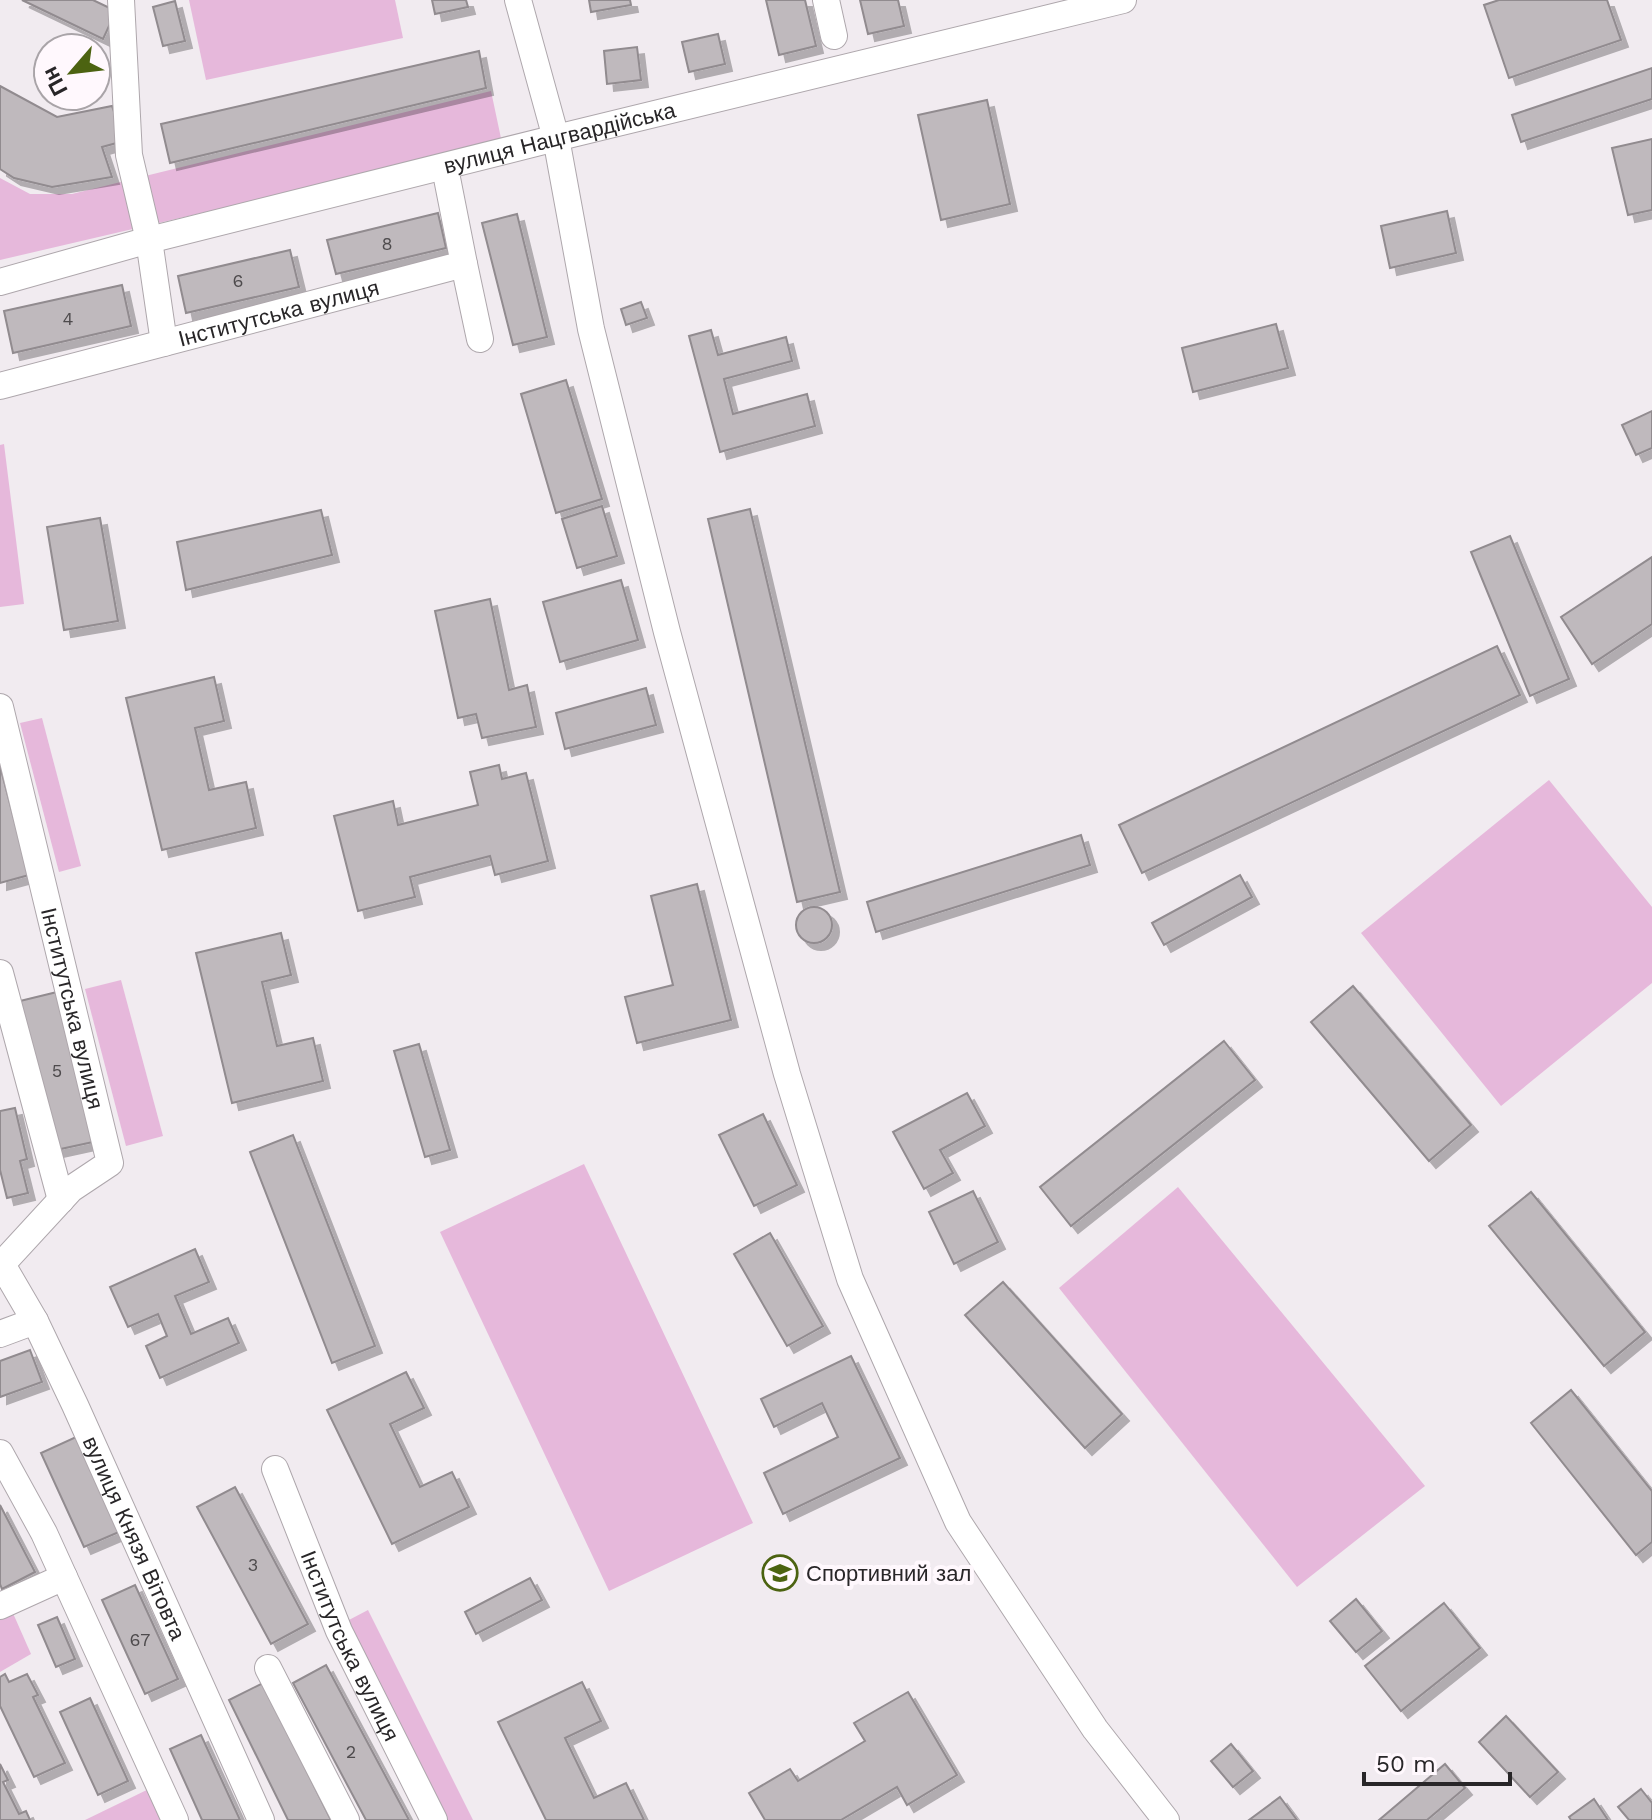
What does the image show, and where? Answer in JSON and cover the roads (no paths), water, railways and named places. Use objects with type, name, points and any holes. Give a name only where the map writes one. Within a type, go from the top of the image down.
[{"type":"street","points":[[121,0],[129,155],[149,240],[164,343]]},
{"type":"street","points":[[518,0],[556,138],[591,329],[667,632],[787,1074],[850,1279],[958,1522],[1095,1729],[1166,1820]]},
{"type":"street","points":[[826,0],[834,36]]},
{"type":"street","name":"вулиця Нацгвардійська","points":[[0,282],[149,240],[1123,0]]},
{"type":"street","points":[[445,168],[480,339]]},
{"type":"street","name":"Інститутська вулиця","points":[[0,386],[464,264]]},
{"type":"street","name":"Інститутська вулиця","points":[[0,707],[110,1163],[61,1200],[0,1263]]},
{"type":"street","points":[[0,973],[61,1200]]},
{"type":"street","name":"вулиця Князя Вітовта","points":[[0,1263],[35,1321],[261,1820]]},
{"type":"street","points":[[0,1334],[35,1321]]},
{"type":"street","points":[[0,1453],[44,1533],[175,1820]]},
{"type":"street","name":"Інститутська вулиця","points":[[275,1469],[339,1631],[434,1820]]},
{"type":"street","points":[[0,1606],[64,1577]]},
{"type":"street","points":[[268,1668],[346,1820]]},
{"type":"place","name":"Спортивний зал","points":[[780,1573]]}]
